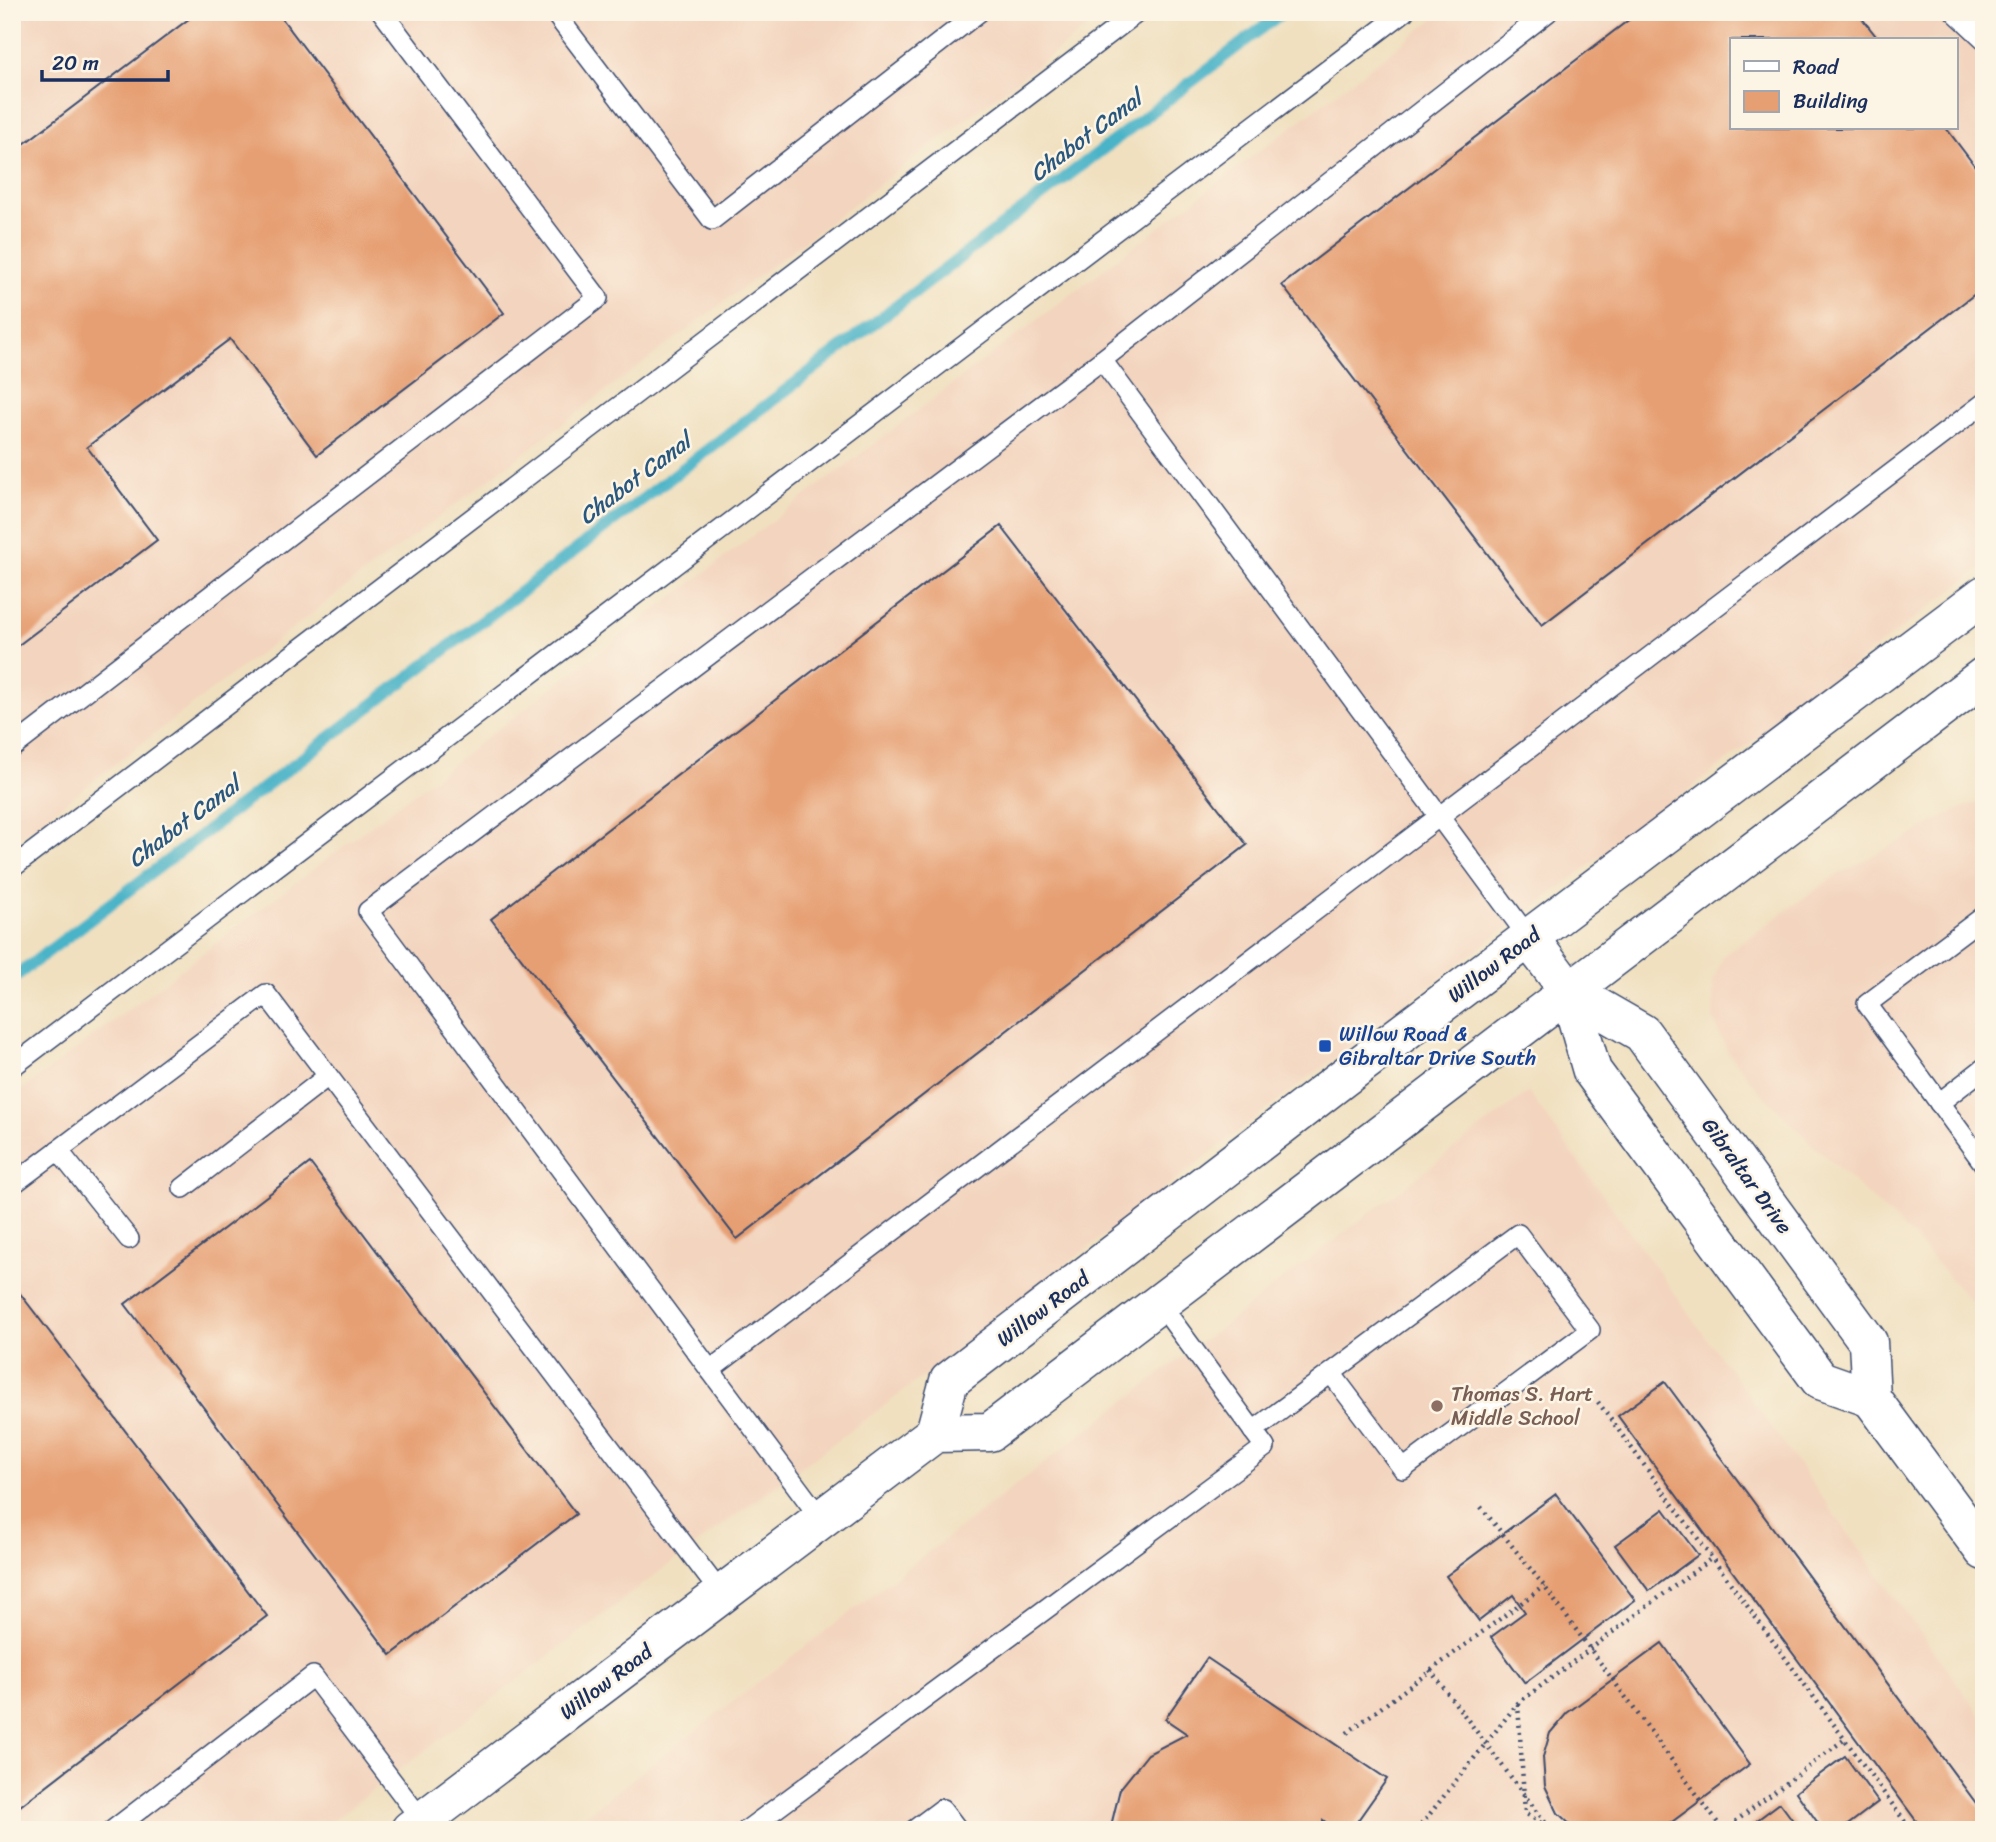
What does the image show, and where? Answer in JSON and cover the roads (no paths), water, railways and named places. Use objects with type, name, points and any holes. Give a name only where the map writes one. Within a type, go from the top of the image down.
[{"type":"street","name":"Willow Road","points":[[423,1827],[935,1433],[949,1381],[1984,594]]},
{"type":"street","points":[[935,1433],[990,1432],[1984,676]]},
{"type":"street","name":"Gibraltar Drive","points":[[1529,938],[1569,991],[1592,1071],[1820,1380],[1871,1398],[1868,1342],[1642,1033],[1569,991]]},
{"type":"street","points":[[1871,1398],[1984,1551]]},
{"type":"lane","points":[[12,748],[598,298],[382,12]]},
{"type":"lane","points":[[554,12],[712,220],[979,12]]},
{"type":"lane","points":[[12,868],[1138,12]]},
{"type":"lane","points":[[12,1067],[1404,12]]},
{"type":"lane","points":[[821,1519],[368,911],[1102,360],[1548,12]]},
{"type":"lane","points":[[1955,12],[1984,39]]},
{"type":"lane","points":[[1102,360],[1529,938]]},
{"type":"lane","points":[[710,1370],[1984,403]]},
{"type":"lane","points":[[1984,916],[1867,1004],[1984,1164]]},
{"type":"lane","points":[[12,1185],[266,994],[722,1595]]},
{"type":"lane","points":[[1938,1102],[1984,1068]]},
{"type":"lane","points":[[183,1188],[328,1076]]},
{"type":"lane","points":[[58,1150],[129,1239]]},
{"type":"lane","points":[[1253,1431],[1331,1373],[1518,1234],[1590,1330],[1403,1469],[1331,1373]]},
{"type":"lane","points":[[747,1830],[1265,1447],[1160,1304]]},
{"type":"lane","points":[[113,1830],[313,1676],[423,1827]]},
{"type":"lane","points":[[914,1830],[942,1809],[958,1830]]},
{"type":"waterway","name":"Chabot Canal","points":[[12,979],[1283,12]]},
{"type":"place","name":"Willow Road & Gibraltar Drive South","points":[[1325,1046]]},
{"type":"place","name":"Thomas S. Hart Middle School","points":[[1437,1406]]}]
